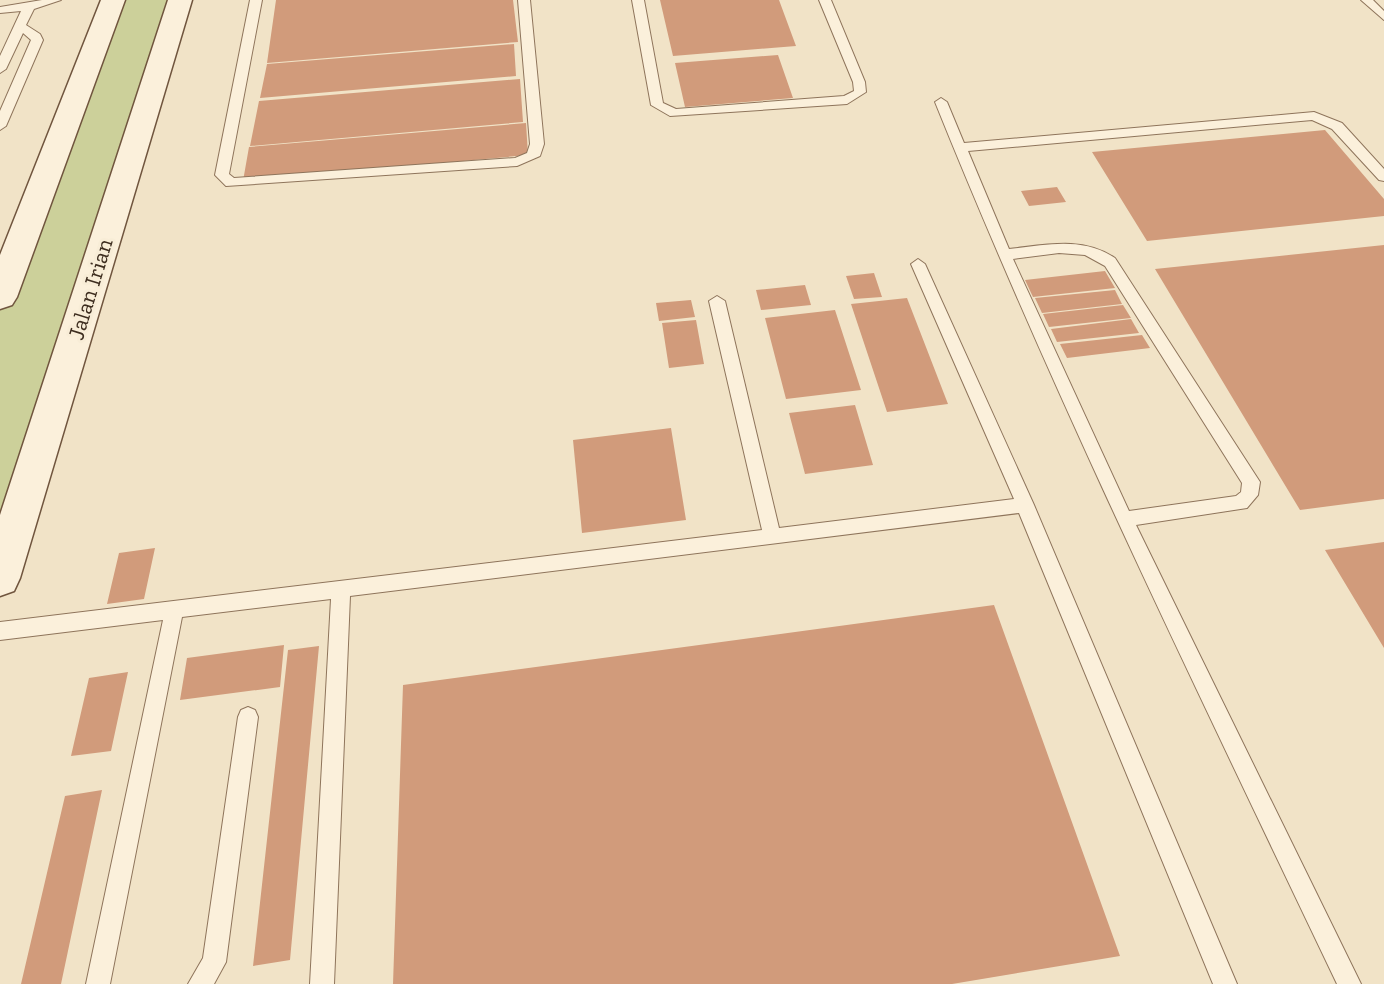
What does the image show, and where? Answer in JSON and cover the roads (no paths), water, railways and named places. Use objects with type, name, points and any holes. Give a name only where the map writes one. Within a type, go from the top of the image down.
[{"type":"street","points":[[1,294],[113,0]]},
{"type":"street","name":"Jalan Irian","points":[[0,578],[180,0]]},
{"type":"lane","points":[[0,9],[29,7],[55,0]]},
{"type":"lane","points":[[256,0],[222,175],[231,183],[517,162],[533,156],[537,144],[524,0]]},
{"type":"lane","points":[[638,0],[657,105],[674,113],[847,100],[855,96],[860,92],[859,82],[825,0]]},
{"type":"lane","points":[[1367,0],[1384,17]]},
{"type":"lane","points":[[0,69],[29,7]]},
{"type":"lane","points":[[0,126],[37,40],[36,36],[20,26]]},
{"type":"lane","points":[[941,102],[962,148],[1003,255],[1124,519],[1349,984]]},
{"type":"lane","points":[[962,148],[1314,116],[1337,126],[1384,177]]},
{"type":"lane","points":[[1003,255],[1085,247],[1100,252],[1110,262],[1251,482],[1249,495],[1241,503],[1124,519]]},
{"type":"lane","points":[[918,264],[1025,505],[1225,984]]},
{"type":"lane","points":[[717,301],[772,536]]},
{"type":"lane","points":[[0,631],[1025,505]]},
{"type":"lane","points":[[322,984],[341,590]]},
{"type":"lane","points":[[98,984],[174,611]]},
{"type":"lane","points":[[200,984],[214,962],[248,717]]}]
